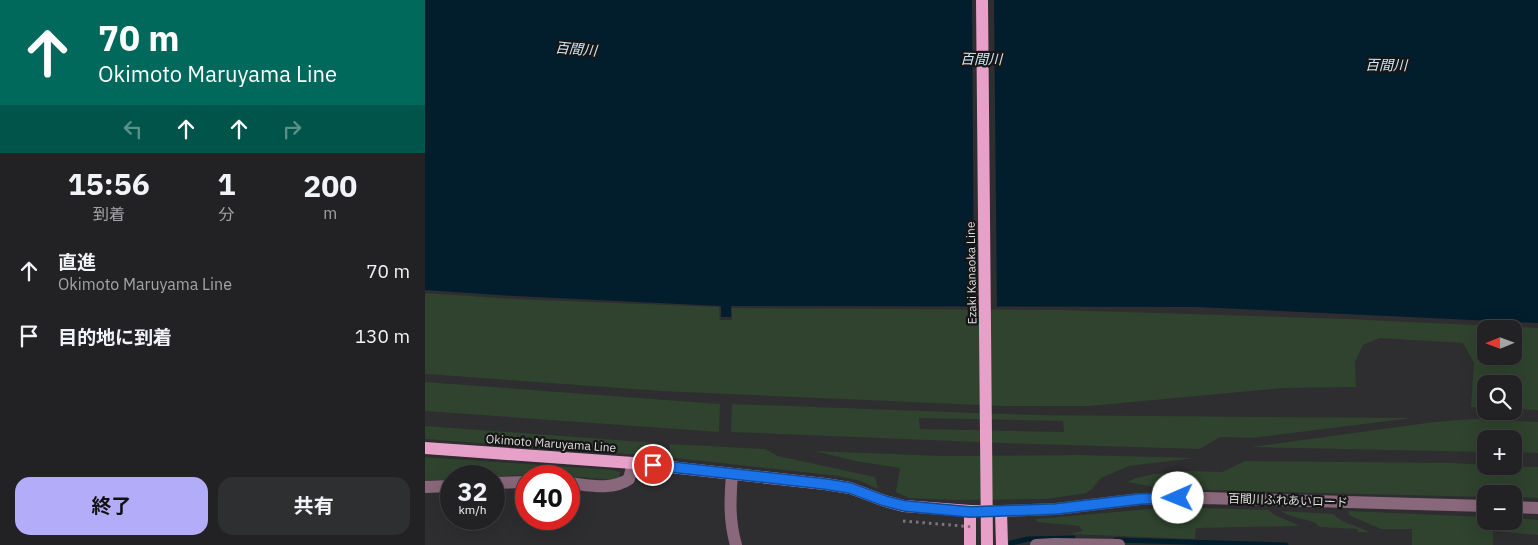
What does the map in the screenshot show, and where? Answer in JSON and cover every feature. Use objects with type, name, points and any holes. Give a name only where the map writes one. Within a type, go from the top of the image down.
[{"type":"main road","name":"Ezaki Kanaoka Line","points":[[982,0],[987,545]]},
{"type":"main road","name":"Okimoto Maruyama Line","points":[[425,448],[633,463],[825,484],[850,488],[905,506],[970,512],[1001,511]]},
{"type":"main road","points":[[1001,511],[1002,545]]},
{"type":"main road","points":[[970,512],[970,545]]},
{"type":"street","points":[[580,484],[614,486],[623,484],[629,479],[633,463]]},
{"type":"street","points":[[732,474],[729,508],[732,532],[737,545]]},
{"type":"street","points":[[425,487],[440,486]]},
{"type":"street","name":"百間川ふれあいロード","points":[[1001,511],[1056,509],[1164,498],[1477,506]]},
{"type":"street","points":[[1522,507],[1538,508]]},
{"type":"street","points":[[1036,545],[1119,545]]},
{"type":"path","points":[[903,521],[975,527]]},
{"type":"green space","points":[[425,293],[514,299],[719,307],[720,320],[732,320],[732,308],[1061,310],[1477,325],[1477,365],[1523,365],[1523,327],[1538,328],[1538,410],[1522,409],[1522,375],[1477,375],[1477,407],[1471,407],[1474,363],[1463,343],[1380,338],[1363,345],[1355,362],[1356,387],[1284,388],[1090,406],[1001,406],[661,391],[425,374]]},
{"type":"green space","points":[[425,382],[720,404],[719,432],[425,411]]},
{"type":"green space","points":[[732,404],[1033,415],[1412,418],[1252,438],[1220,437],[1200,449],[731,432]],"holes":[[[919,418],[1063,421],[1064,432],[920,429]]]},
{"type":"green space","points":[[1474,419],[1538,422],[1538,453],[1522,452],[1522,430],[1477,430],[1477,452],[1251,447],[1434,422]]},
{"type":"green space","points":[[425,426],[657,443],[655,447],[656,456],[425,439]]},
{"type":"green space","points":[[670,444],[765,449],[778,456],[875,477],[878,489],[861,481],[838,476],[666,457],[670,453]]},
{"type":"green space","points":[[815,451],[942,456],[1080,455],[1195,458],[1129,466],[1101,478],[1086,493],[1047,499],[955,500],[909,498],[896,492],[900,468],[855,461]]},
{"type":"green space","points":[[425,457],[541,465],[515,465],[515,476],[505,476],[505,465],[440,465],[440,480],[425,481]]},
{"type":"green space","points":[[1245,461],[1453,463],[1477,464],[1477,475],[1522,475],[1522,467],[1538,467],[1538,498],[1522,497],[1522,485],[1477,485],[1477,497],[1164,489],[1127,482],[1154,474],[1191,471],[1222,472]]},
{"type":"green space","points":[[580,468],[620,472],[619,478],[615,480],[580,477]]},
{"type":"green space","points":[[1173,507],[1268,510],[1300,526],[1196,528],[1195,539],[1069,534],[1083,531],[1079,526],[1037,522],[1036,519]]},
{"type":"green space","points":[[1281,511],[1333,514],[1341,520],[1369,532],[1358,532],[1357,529],[1320,527],[1314,522],[1288,515]]},
{"type":"green space","points":[[1348,511],[1477,517],[1477,530],[1522,530],[1522,519],[1538,520],[1538,535],[1493,531],[1493,545],[1412,545],[1412,529],[1381,529],[1349,515]]},
{"type":"water","name":"百間川","points":[[425,0],[1538,0],[1538,323],[1523,322],[1523,320],[1477,320],[1197,307],[731,306],[731,317],[721,317],[721,306],[425,290]]},
{"type":"pier","points":[[972,0],[994,0],[997,309],[974,309]]},
{"type":"waterway","points":[[1011,543],[1028,539],[1073,538]]},
{"type":"waterway","points":[[1116,540],[1286,545]]},
{"type":"route","points":[[653,465],[825,484],[850,488],[905,506],[970,512],[1056,509],[1140,499],[1178,498]]}]
